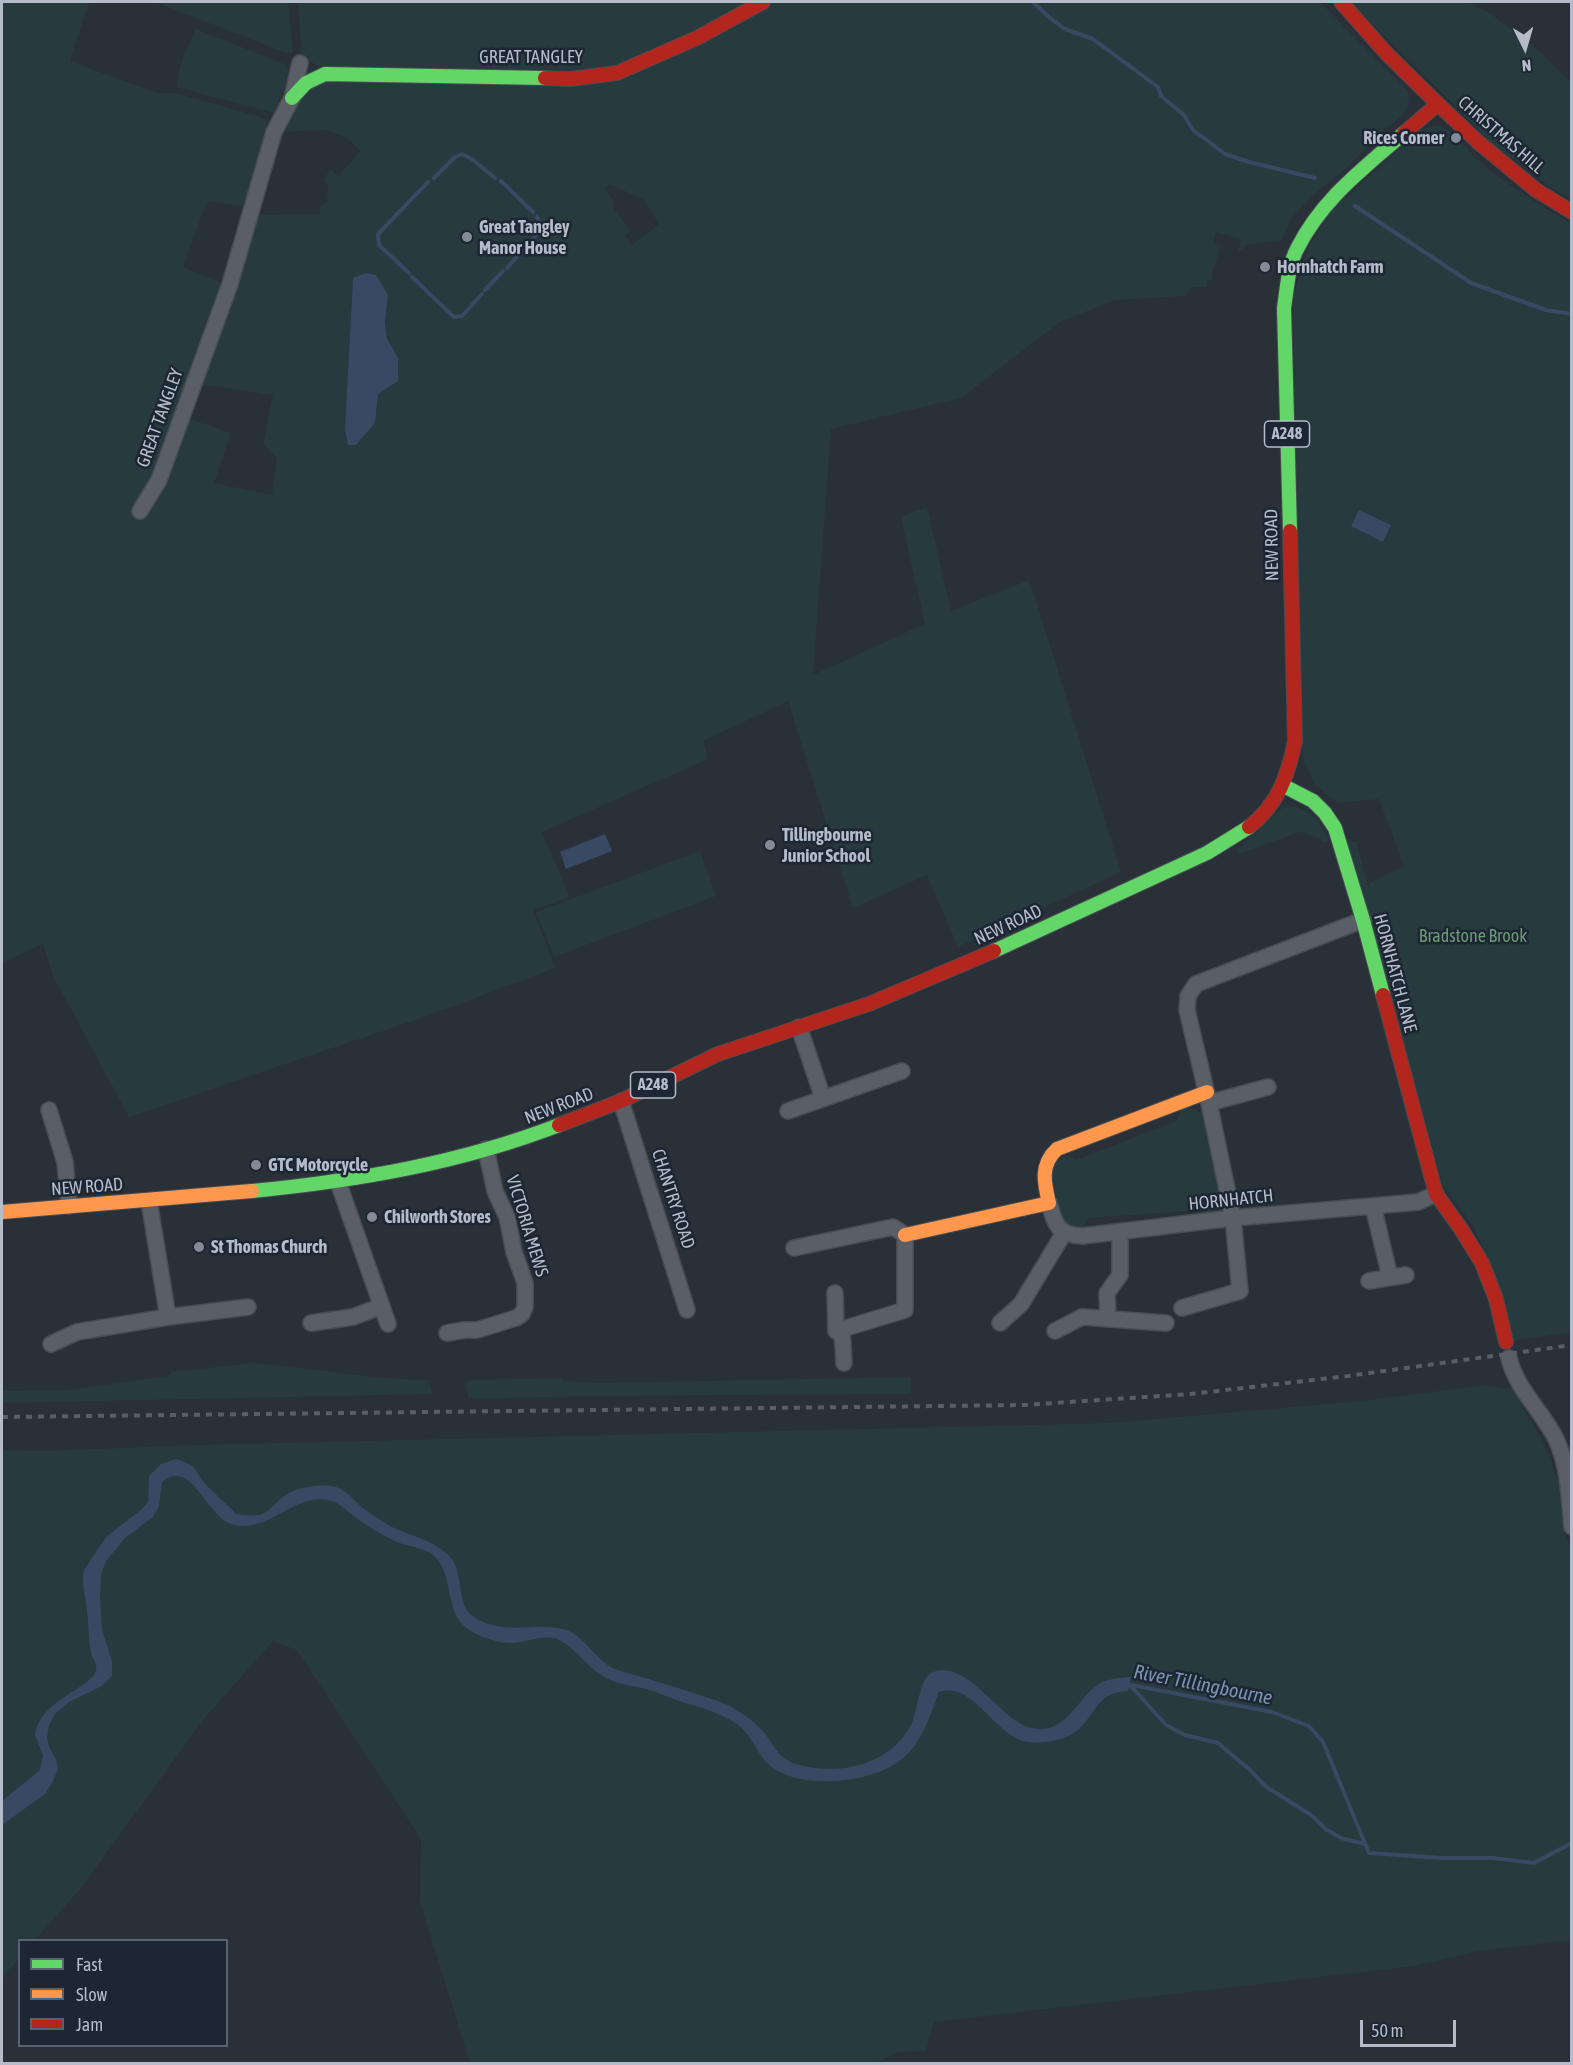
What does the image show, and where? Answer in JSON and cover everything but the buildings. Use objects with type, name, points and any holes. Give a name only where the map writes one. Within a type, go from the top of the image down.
[{"type":"main road","name":"GREAT TANGLEY","points":[[291,98],[306,82],[325,74],[570,79],[617,73],[697,38],[764,2]]},
{"type":"main road","name":"CHRISTMAS HILL","points":[[1341,2],[1387,54],[1478,142],[1536,190],[1572,212]]},
{"type":"main road","name":"NEW ROAD","points":[[2,1212],[261,1190],[398,1171],[486,1149],[558,1126],[621,1101],[718,1054],[869,1004],[966,964],[1207,853],[1251,827],[1274,802],[1284,786],[1295,741],[1284,308],[1288,278],[1296,250],[1326,203],[1339,189],[1438,104]]},
{"type":"main road","name":"HORNHATCH LANE","points":[[1284,786],[1313,801],[1335,828],[1363,920],[1436,1194]]},
{"type":"main road","points":[[905,1235],[1049,1203],[1044,1182],[1044,1165],[1048,1156],[1057,1149],[1208,1097]]},
{"type":"main road","points":[[1436,1194],[1462,1230],[1485,1268],[1501,1312],[1506,1342]]},
{"type":"street","name":"GREAT TANGLEY","points":[[140,511],[159,480],[230,284],[274,132],[291,98],[300,63]]},
{"type":"street","points":[[1182,1308],[1240,1291],[1233,1218],[1187,1010],[1188,996],[1196,984],[1363,920]]},
{"type":"street","points":[[799,1027],[823,1098]]},
{"type":"street","points":[[788,1111],[902,1071]]},
{"type":"street","points":[[1208,1097],[1268,1088]]},
{"type":"street","name":"CHANTRY ROAD","points":[[621,1101],[687,1310]]},
{"type":"street","points":[[49,1110],[65,1162],[69,1206]]},
{"type":"street","name":"VICTORIA MEWS","points":[[447,1334],[477,1330],[516,1318],[527,1318],[525,1283],[514,1252],[507,1217],[495,1191],[486,1149]]},
{"type":"street","points":[[337,1179],[388,1324]]},
{"type":"street","name":"HORNHATCH","points":[[1064,1233],[1082,1236],[1233,1218],[1418,1202],[1436,1194]]},
{"type":"street","points":[[149,1201],[168,1317]]},
{"type":"street","points":[[1000,1323],[1021,1304],[1064,1233],[1054,1221],[1049,1203]]},
{"type":"street","points":[[1373,1206],[1390,1277]]},
{"type":"street","points":[[794,1248],[893,1227],[905,1235],[906,1310],[837,1331],[835,1293]]},
{"type":"street","points":[[1108,1319],[1107,1293],[1120,1275],[1120,1232]]},
{"type":"street","points":[[1369,1281],[1406,1275]]},
{"type":"street","points":[[311,1323],[353,1317],[382,1306]]},
{"type":"street","points":[[51,1344],[77,1332],[248,1307]]},
{"type":"street","points":[[1055,1331],[1082,1317],[1166,1323]]},
{"type":"street","points":[[842,1329],[844,1363]]},
{"type":"street","points":[[1509,1358],[1516,1377],[1556,1439],[1566,1470],[1572,1527]]},
{"type":"green space","points":[[2,2],[89,2],[70,61],[157,93],[175,93],[261,117],[268,121],[244,206],[207,201],[183,267],[222,283],[156,467],[137,505],[131,511],[147,516],[185,417],[231,433],[214,483],[272,495],[277,458],[263,444],[273,395],[197,384],[263,179],[260,215],[320,214],[320,207],[327,201],[328,187],[324,180],[330,169],[338,176],[360,151],[347,138],[326,130],[279,132],[291,106],[321,78],[601,70],[322,68],[302,57],[298,2],[1320,2],[1408,91],[1409,104],[1402,116],[1312,196],[1291,219],[1282,240],[1250,244],[1238,252],[1241,239],[1216,232],[1213,243],[1220,246],[1215,267],[1212,268],[1212,280],[1207,281],[1207,287],[1192,287],[1185,296],[1115,300],[1060,322],[961,398],[831,429],[813,675],[925,624],[901,517],[927,507],[951,611],[1027,581],[1031,585],[1121,872],[958,947],[927,875],[853,908],[788,701],[703,741],[708,759],[542,832],[570,897],[533,910],[555,968],[427,1016],[129,1117],[54,978],[43,944],[2,963]],"holes":[[[609,184],[643,199],[659,224],[632,245],[625,236],[631,231],[614,209],[612,198],[605,189]],[[353,278],[388,295],[386,328],[389,341],[398,358],[378,394],[375,423],[345,428]]]},
{"type":"green space","points":[[155,2],[288,2],[293,52],[286,53]]},
{"type":"green space","points":[[1350,2],[1469,2],[1491,14],[1542,53],[1571,83],[1571,198],[1556,191],[1495,146]]},
{"type":"green space","points":[[196,29],[287,65],[289,76],[274,113],[177,87],[181,65]]},
{"type":"green space","name":"Bradstone Brook","points":[[1437,125],[1458,138],[1479,161],[1495,174],[1571,223],[1571,1332],[1513,1341],[1501,1293],[1474,1227],[1443,1185],[1346,838],[1356,842],[1369,889],[1370,883],[1404,866],[1379,799],[1337,803],[1314,784],[1302,756],[1293,296],[1309,247],[1330,212],[1420,130]]},
{"type":"green space","points":[[1289,806],[1304,810],[1314,817],[1329,840],[1324,843],[1320,838],[1299,832],[1239,854],[1237,850],[1282,808]]},
{"type":"green space","points":[[700,851],[716,896],[554,957],[536,912]]},
{"type":"green space","points":[[1189,1107],[1205,1116],[1224,1211],[1215,1215],[1201,1210],[1089,1218],[1081,1229],[1070,1226],[1059,1218],[1052,1165],[1065,1155],[1076,1160],[1177,1121],[1181,1110]]},
{"type":"green space","points":[[252,1363],[384,1378],[428,1380],[433,1394],[2,1403],[2,1391],[68,1390],[168,1376],[172,1372]]},
{"type":"green space","points":[[910,1377],[911,1394],[469,1399],[465,1383],[470,1380],[562,1378],[563,1381],[598,1383]]},
{"type":"green space","points":[[1486,1385],[1504,1389],[1512,1388],[1544,1443],[1560,1487],[1563,1529],[1571,1548],[1571,1940],[1479,1951],[1414,1966],[934,2022],[926,2051],[899,2052],[875,2063],[470,2063],[420,1902],[421,1839],[297,1650],[273,1641],[203,1720],[81,1888],[36,1939],[18,1939],[18,1959],[2,1978],[2,1450],[45,1451],[196,1445],[1111,1423],[1361,1401]]},
{"type":"water","points":[[366,273],[376,275],[388,295],[385,322],[387,338],[398,358],[398,381],[378,394],[375,423],[356,445],[348,445],[345,428],[353,278]]},
{"type":"water","points":[[1359,510],[1391,525],[1383,542],[1351,526]]},
{"type":"water","points":[[605,834],[612,851],[566,869],[560,852]]},
{"type":"water","points":[[176,1459],[194,1467],[203,1482],[236,1514],[263,1514],[284,1496],[302,1488],[324,1485],[341,1489],[385,1523],[429,1542],[446,1553],[458,1573],[465,1607],[477,1619],[499,1627],[544,1627],[566,1630],[578,1637],[605,1663],[615,1669],[728,1705],[757,1725],[776,1750],[792,1763],[824,1769],[839,1769],[853,1767],[880,1756],[902,1738],[911,1725],[922,1688],[928,1675],[933,1672],[946,1670],[959,1674],[972,1682],[1008,1715],[1032,1728],[1053,1727],[1061,1722],[1096,1686],[1104,1681],[1131,1677],[1128,1691],[1118,1692],[1104,1698],[1080,1728],[1068,1736],[1053,1741],[1037,1742],[1023,1741],[1012,1736],[962,1693],[951,1690],[939,1692],[925,1728],[915,1745],[902,1759],[874,1774],[857,1778],[838,1781],[802,1779],[786,1775],[773,1768],[762,1757],[745,1731],[732,1721],[714,1712],[655,1692],[613,1681],[598,1673],[573,1649],[559,1640],[548,1638],[507,1643],[474,1633],[457,1617],[446,1577],[433,1555],[386,1537],[340,1505],[325,1500],[312,1500],[298,1504],[259,1523],[246,1526],[231,1524],[214,1511],[190,1482],[182,1477],[172,1476],[162,1482],[159,1506],[153,1517],[125,1538],[106,1561],[101,1574],[102,1630],[112,1661],[112,1676],[102,1686],[69,1702],[55,1714],[49,1725],[47,1738],[58,1769],[53,1781],[45,1794],[2,1825],[2,1801],[40,1770],[43,1755],[35,1735],[39,1723],[55,1704],[85,1683],[96,1670],[89,1642],[83,1585],[84,1570],[106,1537],[148,1502],[149,1476],[161,1464]]},
{"type":"waterway","points":[[1033,2],[1065,29],[1093,39],[1158,87],[1161,96],[1184,115],[1193,130],[1225,154],[1315,178]]},
{"type":"waterway","points":[[434,178],[455,157],[462,154],[472,159],[495,178]]},
{"type":"waterway","points":[[501,181],[533,212]]},
{"type":"waterway","points":[[409,273],[379,245],[378,234],[428,182]]},
{"type":"waterway","points":[[1355,206],[1471,283],[1546,310],[1572,314]]},
{"type":"waterway","points":[[507,268],[539,232],[540,223],[537,217]]},
{"type":"waterway","points":[[485,290],[503,271]]},
{"type":"waterway","points":[[412,277],[454,317],[462,316],[482,294]]},
{"type":"waterway","name":"River Tillingbourne","points":[[1126,1684],[1272,1712],[1309,1726],[1323,1742],[1369,1853],[1443,1858],[1493,1858],[1534,1863],[1572,1843]]},
{"type":"waterway","points":[[1129,1684],[1166,1725],[1185,1735],[1218,1743],[1265,1786],[1311,1815],[1327,1830],[1341,1838],[1365,1844]]},
{"type":"railway","points":[[2,1417],[1024,1405],[1191,1394],[1348,1376],[1572,1345]]},
{"type":"traffic: fast","points":[[292,98],[306,83],[325,74],[545,78]]},
{"type":"traffic: fast","points":[[1290,531],[1284,308],[1292,263],[1297,249],[1318,215],[1344,186],[1404,133]]},
{"type":"traffic: fast","points":[[1284,786],[1313,801],[1335,828],[1383,995]]},
{"type":"traffic: fast","points":[[994,951],[1207,853],[1249,827]]},
{"type":"traffic: fast","points":[[252,1191],[369,1176],[446,1160],[559,1125]]},
{"type":"traffic: slow","points":[[905,1235],[1049,1203],[1045,1174],[1048,1161],[1057,1149],[1207,1092]]},
{"type":"traffic: slow","points":[[2,1212],[252,1191]]},
{"type":"traffic: jam","points":[[545,78],[570,79],[617,73],[697,38],[763,2]]},
{"type":"traffic: jam","points":[[1341,2],[1387,54],[1438,104]]},
{"type":"traffic: jam","points":[[1404,133],[1438,104],[1478,142],[1536,190],[1572,212]]},
{"type":"traffic: jam","points":[[1249,827],[1267,809],[1280,789],[1295,741],[1290,531]]},
{"type":"traffic: jam","points":[[559,1125],[621,1101],[718,1054],[869,1004],[994,951]]},
{"type":"traffic: jam","points":[[1383,995],[1436,1194],[1482,1263],[1496,1299],[1506,1342]]},
{"type":"place","name":"Rices Corner","points":[[1456,138]]},
{"type":"place","name":"Great Tangley Manor House","points":[[467,237]]},
{"type":"place","name":"Hornhatch Farm","points":[[1265,267]]},
{"type":"place","name":"Tillingbourne Junior School","points":[[770,845]]},
{"type":"place","name":"GTC Motorcycle","points":[[256,1165]]},
{"type":"place","name":"Chilworth Stores","points":[[372,1217]]},
{"type":"place","name":"St Thomas Church","points":[[199,1247]]}]
